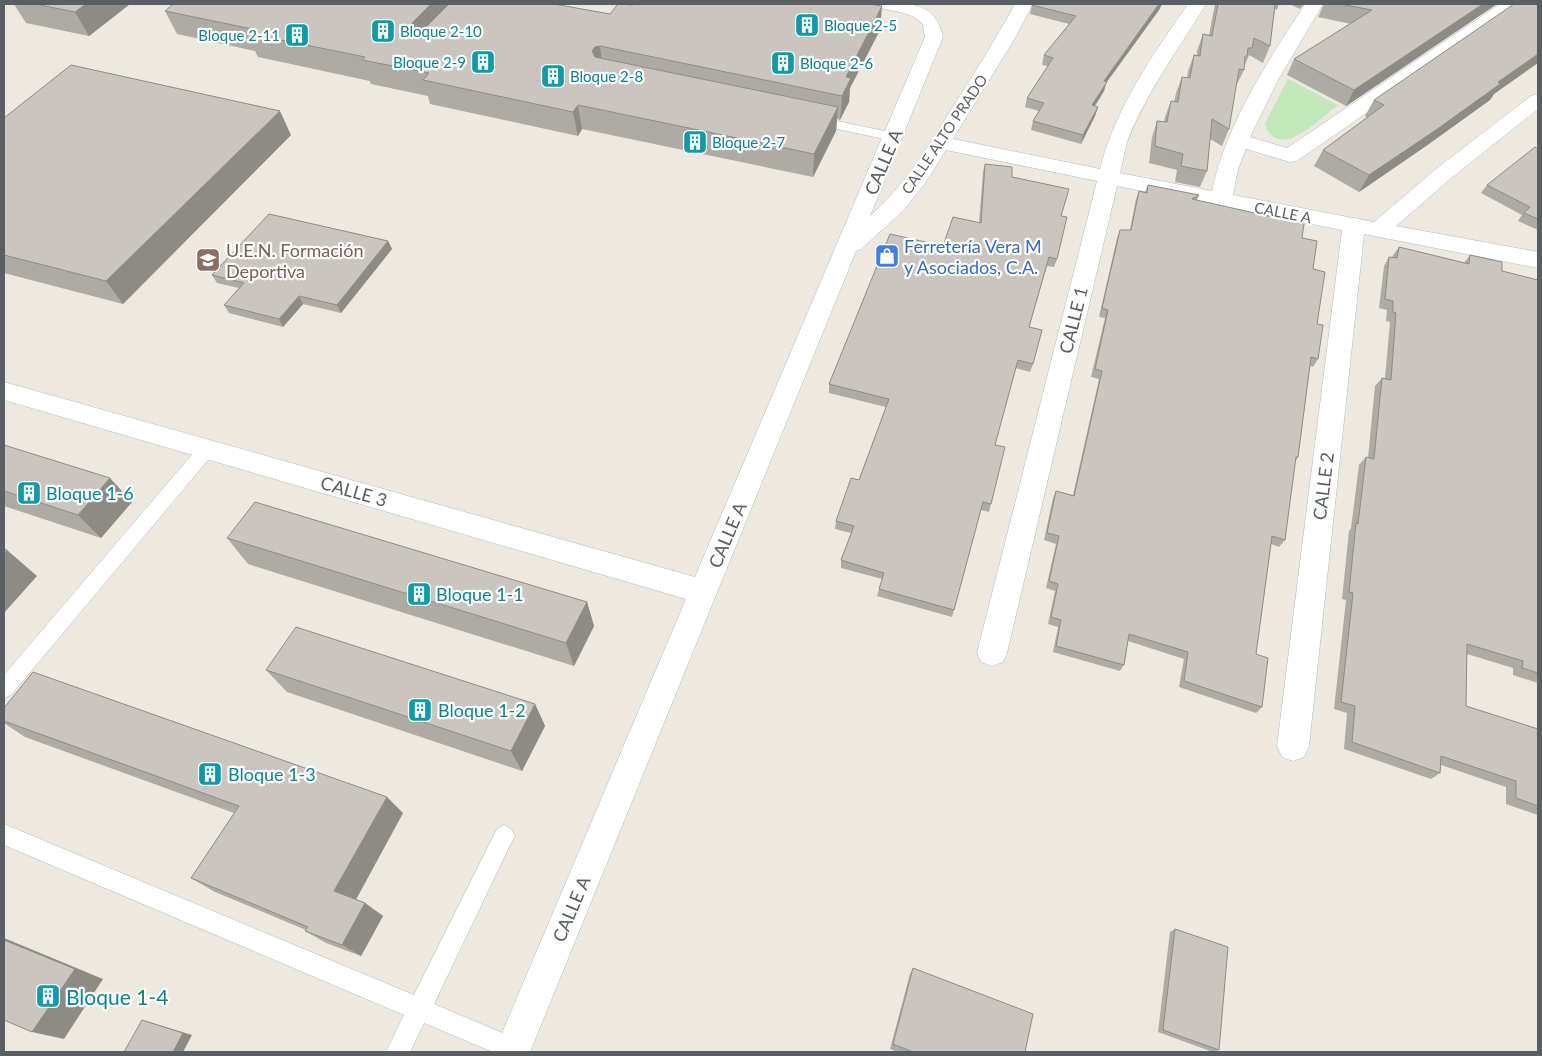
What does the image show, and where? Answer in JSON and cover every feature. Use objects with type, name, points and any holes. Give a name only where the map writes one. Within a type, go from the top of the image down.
[{"type":"street","name":"CALLE A","points":[[517,1051],[704,592],[934,37],[932,25],[926,18],[916,12],[887,4]]},
{"type":"street","name":"CALLE ALTO PRADO","points":[[846,250],[895,206],[919,177],[1006,38],[1024,4]]},
{"type":"street","name":"CALLE 1","points":[[992,653],[1117,143],[1159,59],[1196,4]]},
{"type":"street","points":[[1221,200],[1231,160],[1240,140],[1286,49],[1314,4]]},
{"type":"street","points":[[1240,140],[1290,156],[1512,4]]},
{"type":"street","points":[[1366,227],[1443,174],[1538,100]]},
{"type":"street","name":"CALLE A","points":[[940,143],[1221,200],[1538,260]]},
{"type":"street","name":"CALLE 2","points":[[1293,746],[1366,227]]},
{"type":"street","name":"CALLE 3","points":[[4,392],[704,592]]},
{"type":"lane","points":[[796,117],[894,137]]},
{"type":"lane","points":[[4,689],[207,449]]},
{"type":"lane","points":[[4,834],[517,1051]]},
{"type":"lane","points":[[398,1052],[504,836]]},
{"type":"green space","points":[[1288,79],[1338,105],[1304,131],[1292,138],[1283,140],[1271,135],[1265,123]]},
{"type":"building","points":[[35,4],[86,4],[75,12]]},
{"type":"building","points":[[173,4],[431,4],[406,29],[408,34],[418,35],[449,4],[554,4],[610,14],[618,4],[869,4],[882,6],[846,77],[851,78],[842,96],[600,46],[595,47],[592,51],[595,57],[838,107],[814,154],[578,105],[573,112],[423,80],[429,73],[362,60],[365,57],[247,33],[252,29],[165,11]]},
{"type":"building","points":[[1032,4],[1159,4],[1104,81],[1107,82],[1092,105],[1098,107],[1083,135],[1033,121],[1044,103],[1027,98],[1053,58],[1044,55],[1076,16]]},
{"type":"building","points":[[1218,4],[1275,4],[1270,46],[1254,38],[1252,48],[1248,48],[1247,56],[1245,56],[1244,70],[1239,69],[1229,129],[1212,119],[1207,171],[1181,166],[1183,154],[1155,146],[1157,121],[1167,122],[1171,101],[1178,102],[1182,77],[1190,78],[1194,55],[1200,56],[1203,34],[1212,36]]},
{"type":"building","points":[[1340,4],[1483,4],[1354,90],[1294,59],[1372,10]]},
{"type":"building","points":[[1514,4],[1538,4],[1538,54],[1498,82],[1500,84],[1369,175],[1323,150],[1384,105],[1374,100]]},
{"type":"building","points":[[71,65],[280,111],[106,281],[4,255],[4,118]]},
{"type":"building","points":[[1535,147],[1538,149],[1538,219],[1524,213],[1530,207],[1487,185]]},
{"type":"building","points":[[985,164],[1012,167],[1012,177],[1069,189],[1061,216],[1067,217],[1057,259],[1049,257],[1029,327],[1042,330],[1033,364],[1018,360],[995,445],[1005,447],[991,504],[983,502],[954,610],[879,589],[884,573],[841,560],[854,526],[836,521],[851,478],[859,480],[889,399],[829,384],[890,234],[943,246],[953,217],[981,223]]},
{"type":"building","points":[[1148,185],[1199,195],[1192,199],[1304,224],[1302,238],[1317,241],[1313,269],[1325,272],[1317,324],[1323,325],[1318,359],[1311,357],[1285,540],[1272,536],[1256,654],[1268,658],[1262,707],[1184,681],[1188,652],[1129,634],[1124,665],[1056,646],[1061,620],[1051,617],[1058,584],[1049,581],[1059,536],[1047,533],[1056,491],[1074,496],[1102,371],[1095,369],[1108,310],[1102,308],[1120,230],[1131,230],[1139,191],[1147,193]]},
{"type":"building","points":[[269,214],[388,241],[337,305],[299,296],[279,319],[224,305],[244,283],[212,275]]},
{"type":"building","points":[[1399,247],[1469,264],[1470,255],[1502,262],[1502,271],[1538,280],[1538,673],[1522,668],[1523,661],[1467,644],[1466,706],[1538,729],[1538,806],[1516,798],[1516,781],[1441,756],[1440,773],[1352,742],[1355,706],[1341,702],[1353,593],[1349,592],[1356,523],[1358,524],[1366,457],[1374,459],[1382,378],[1391,380],[1396,313],[1393,312],[1393,301],[1385,299],[1389,257],[1397,258]]},
{"type":"building","points":[[4,445],[110,478],[78,515],[4,491]]},
{"type":"building","points":[[255,502],[587,602],[566,643],[227,538]]},
{"type":"building","points":[[296,627],[535,704],[511,751],[266,670]]},
{"type":"building","points":[[33,672],[387,797],[334,891],[365,903],[342,945],[305,931],[308,927],[191,878],[239,806],[4,721],[4,708]]},
{"type":"building","points":[[1175,929],[1228,947],[1219,1050],[1163,1030]]},
{"type":"building","name":"Bloque 1-4","points":[[4,940],[75,969],[32,1032],[4,1020]]},
{"type":"building","points":[[913,968],[1033,1014],[1025,1052],[913,1052],[893,1044]]},
{"type":"building","points":[[142,1020],[183,1033],[173,1052],[124,1052]]},
{"type":"place","name":"Bloque 2-5","points":[[807,25]]},
{"type":"place","name":"Bloque 2-10","points":[[383,31]]},
{"type":"place","name":"Bloque 2-11","points":[[297,35]]},
{"type":"place","name":"Bloque 2-9","points":[[483,62]]},
{"type":"place","name":"Bloque 2-6","points":[[783,63]]},
{"type":"place","name":"Bloque 2-8","points":[[553,76]]},
{"type":"place","name":"Bloque 2-7","points":[[695,142]]},
{"type":"place","name":"Ferretería Vera M y Asociados, C.A.","points":[[887,256]]},
{"type":"place","name":"U.E.N. Formación Deportiva","points":[[208,260]]},
{"type":"place","name":"Bloque 1-6","points":[[29,493]]},
{"type":"place","name":"Bloque 1-1","points":[[419,594]]},
{"type":"place","name":"Bloque 1-2","points":[[420,710]]},
{"type":"place","name":"Bloque 1-3","points":[[210,774]]},
{"type":"place","name":"Bloque 1-4","points":[[48,996]]}]
